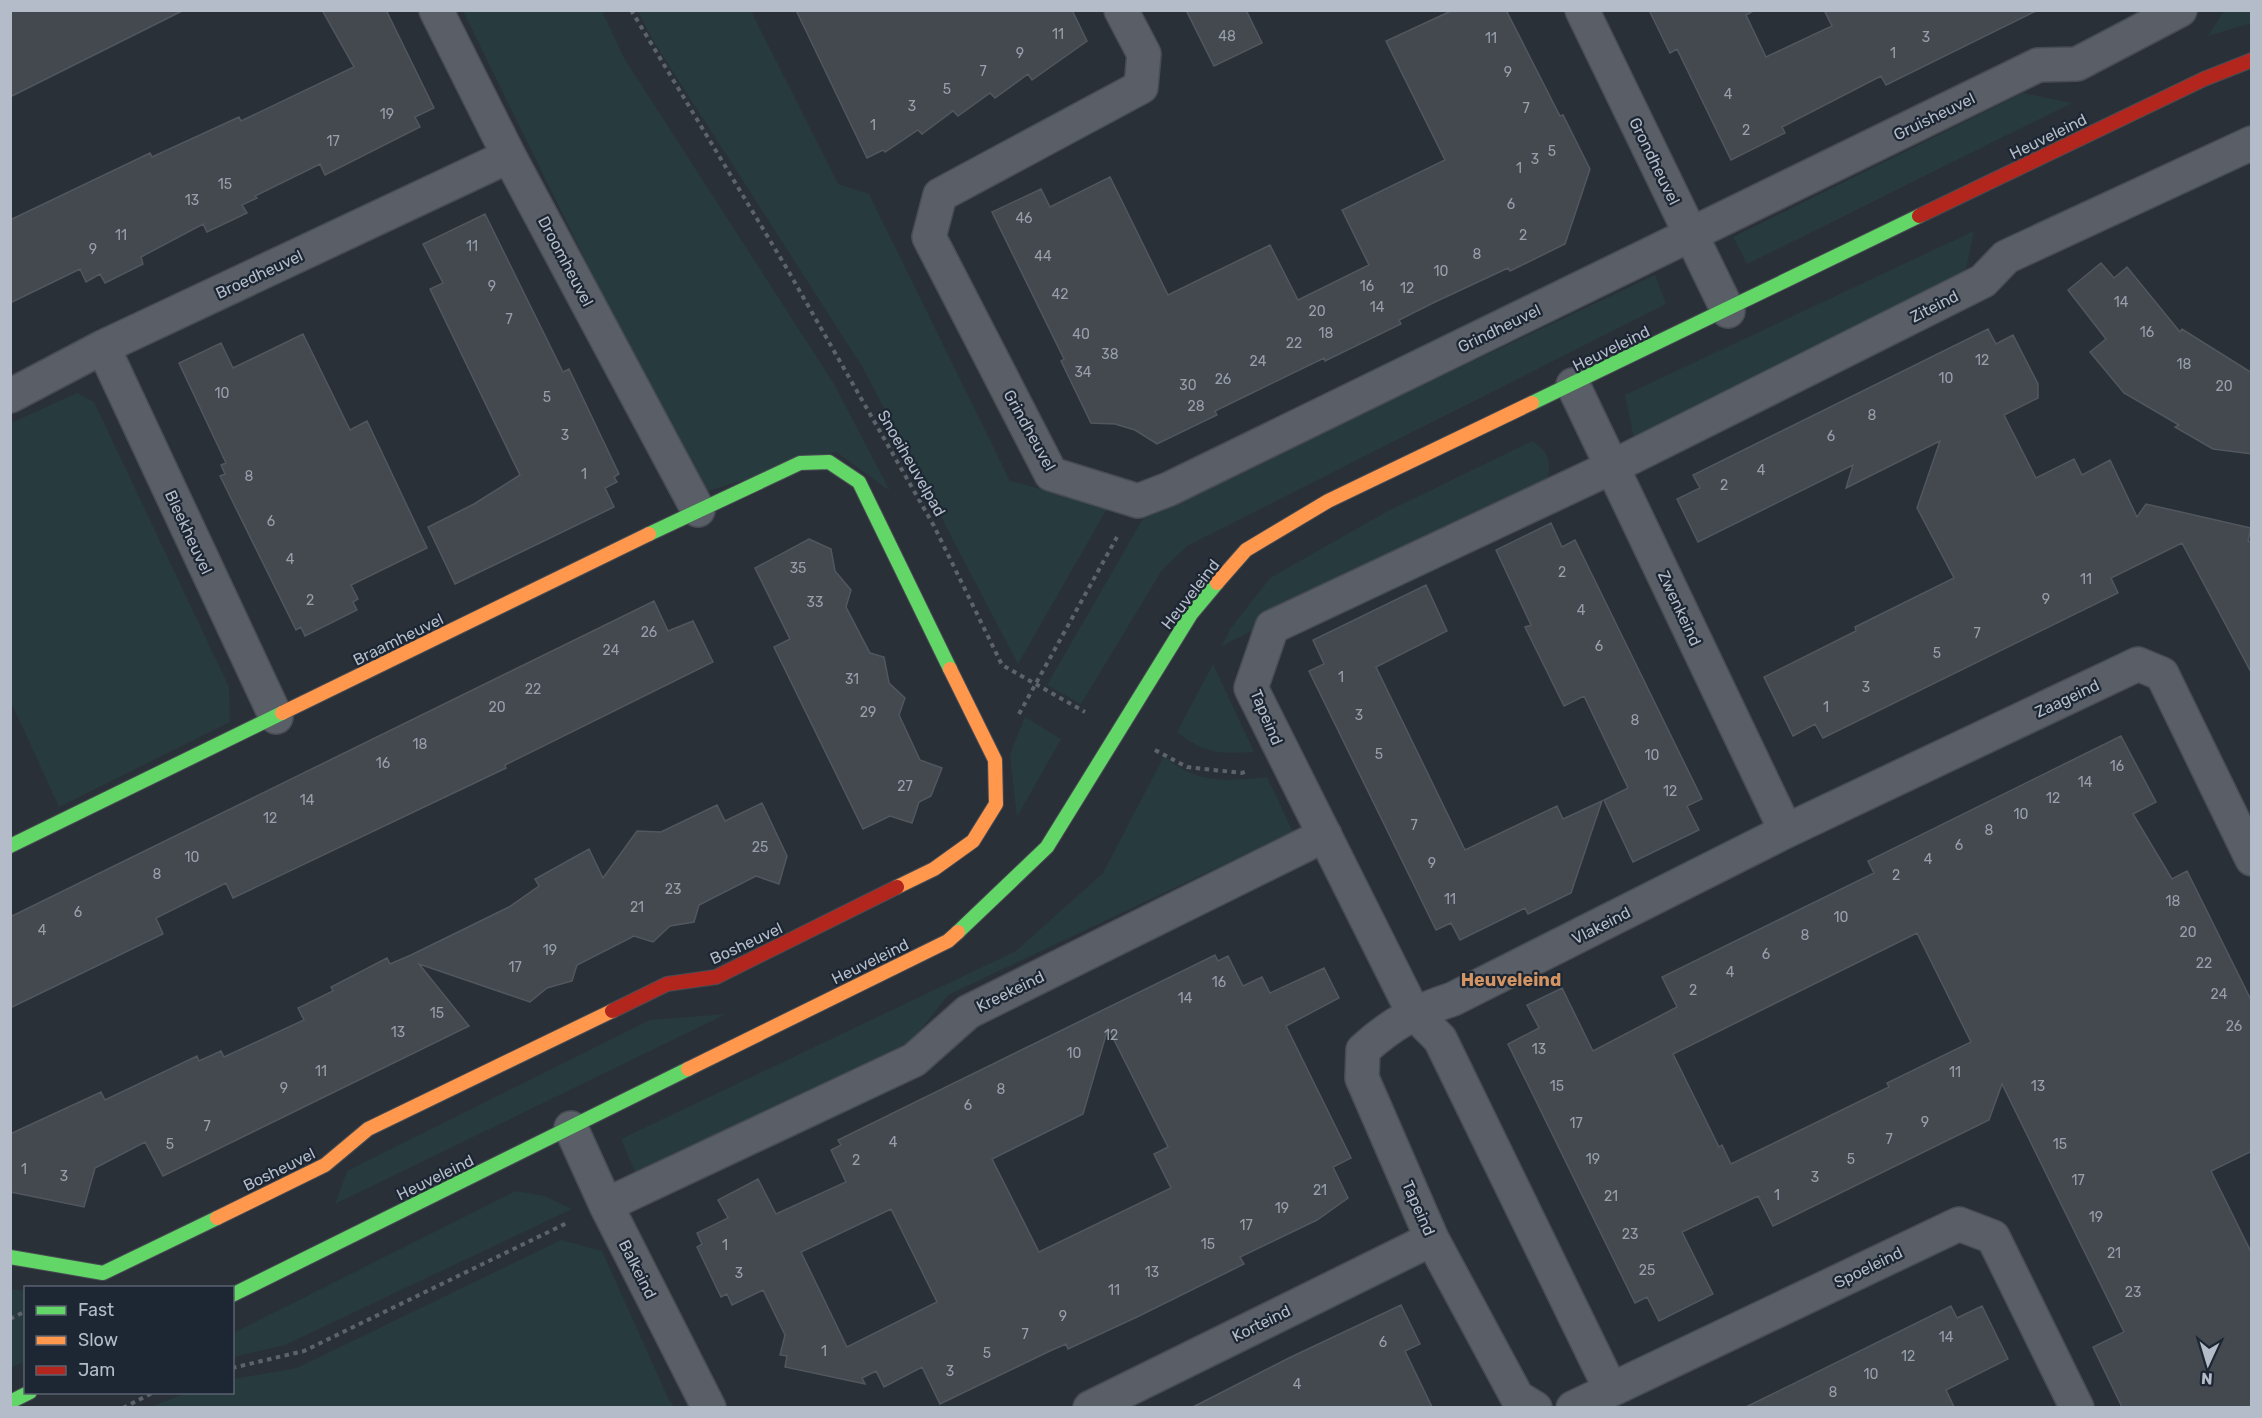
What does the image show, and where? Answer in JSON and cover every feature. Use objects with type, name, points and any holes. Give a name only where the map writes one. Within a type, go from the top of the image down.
[{"type":"street","name":"Droomheuvel","points":[[436,10],[510,156],[698,510]]},
{"type":"street","name":"Grindheuvel","points":[[1121,10],[1144,54],[1141,87],[940,195],[929,237],[1051,474],[1138,501],[1170,489],[1691,235]]},
{"type":"street","name":"Grondheuvel","points":[[1582,10],[1728,311]]},
{"type":"street","name":"Gruisheuvel","points":[[1691,235],[2038,65],[2077,64],[2180,10]]},
{"type":"street","name":"Heuveleind","points":[[234,1294],[948,940],[1047,847],[1191,614],[1246,550],[1328,501],[1728,311],[2204,79],[2252,60]]},
{"type":"street","name":"Ziteind","points":[[1614,466],[1983,281],[2006,257],[2252,143]]},
{"type":"street","name":"Broedheuvel","points":[[10,396],[102,347],[510,156]]},
{"type":"street","name":"Bleekheuvel","points":[[102,347],[276,717]]},
{"type":"street","name":"Zwenkeind","points":[[1573,385],[1614,466],[1786,831]]},
{"type":"street","name":"Bosheuvel","points":[[10,1257],[103,1273],[325,1165],[368,1130],[667,984],[716,977],[934,869],[973,840],[996,804],[995,760],[859,482],[829,462],[800,463]]},
{"type":"street","name":"Braamheuvel","points":[[10,846],[698,510],[800,463]]},
{"type":"street","name":"Tapeind","points":[[1611,1390],[1440,1039],[1413,1012],[1251,687],[1272,627],[1614,466]]},
{"type":"street","name":"Zaageind","points":[[1786,831],[2138,664],[2162,674],[2252,859]]},
{"type":"street","name":"Vlakeind","points":[[1413,1012],[1454,999],[1786,831]]},
{"type":"street","name":"Kreekeind","points":[[606,1204],[914,1060],[968,1012],[1325,836]]},
{"type":"street","name":"Tapeind","points":[[1413,1012],[1383,1032],[1363,1050],[1362,1078],[1432,1239],[1517,1397],[1535,1407]]},
{"type":"street","name":"Balkeind","points":[[571,1128],[606,1204],[709,1407]]},
{"type":"street","name":"Spoeleind","points":[[1573,1407],[1959,1224],[1993,1237],[2077,1407]]},
{"type":"street","name":"Korteind","points":[[1089,1407],[1432,1239]]},
{"type":"street","points":[[10,1402],[26,1394]]},
{"type":"path","name":"Snoeiheuvelpad","points":[[631,10],[786,267],[922,505],[1002,665],[1187,767],[1242,773],[1284,756]]},
{"type":"path","points":[[995,760],[1034,684],[1138,501]]},
{"type":"path","points":[[234,1368],[304,1351],[606,1204]]},
{"type":"path","points":[[10,1319],[24,1312]]},
{"type":"path","points":[[123,1407],[150,1394]]},
{"type":"green space","points":[[463,11],[602,11],[624,58],[834,384],[890,491],[836,452],[708,491],[684,461]]},
{"type":"green space","points":[[638,11],[751,11],[838,184],[869,194],[1010,481],[1108,507],[1018,664],[863,368],[654,42]]},
{"type":"green space","points":[[2224,11],[2251,11],[2251,23],[2208,36]]},
{"type":"green space","points":[[2023,93],[2072,103],[1747,264],[1733,237]]},
{"type":"green space","points":[[1974,231],[1964,278],[1634,439],[1625,395]]},
{"type":"green space","points":[[1655,275],[1666,304],[1187,546],[1162,570],[1081,704],[1047,685],[1144,517]]},
{"type":"green space","points":[[77,393],[94,402],[229,687],[230,722],[59,807],[11,702],[11,423]]},
{"type":"green space","points":[[1532,441],[1546,453],[1549,467],[1548,480],[1222,646],[1231,628],[1270,578],[1386,512]]},
{"type":"green space","points":[[1213,664],[1254,752],[1231,753],[1204,749],[1177,732]]},
{"type":"green space","points":[[1025,717],[1061,739],[1017,817],[1010,754]]},
{"type":"green space","points":[[1164,756],[1189,772],[1212,779],[1267,777],[1293,832],[948,995],[910,1043],[637,1177],[621,1139],[1016,951],[1103,873]]},
{"type":"green space","points":[[726,1014],[335,1204],[347,1171],[650,1020]]},
{"type":"green space","points":[[516,1191],[544,1196],[572,1209],[285,1345],[234,1357],[234,1332]]},
{"type":"green space","points":[[561,1240],[602,1251],[669,1400],[675,1407],[151,1407],[184,1394],[234,1394],[234,1379],[297,1368]]},
{"type":"green space","points":[[10,1289],[24,1291],[24,1362],[11,1368]]},
{"type":"building","points":[[10,10],[184,10],[10,97]]},
{"type":"building","points":[[322,10],[386,10],[434,108],[415,117],[420,127],[325,175],[320,164],[255,196],[257,198],[242,205],[247,213],[207,232],[203,224],[141,257],[143,264],[105,283],[100,274],[86,282],[80,269],[10,303],[10,220],[150,153],[152,157],[239,117],[241,121],[354,67]]},
{"type":"building","points":[[796,10],[1072,10],[1087,41],[1032,80],[1028,74],[995,98],[990,93],[958,116],[953,111],[922,134],[918,130],[885,152],[883,150],[867,158]]},
{"type":"building","points":[[1186,10],[1246,10],[1262,43],[1214,66]]},
{"type":"building","points":[[1453,10],[1506,10],[1590,169],[1565,244],[1510,271],[1508,268],[1435,302],[1399,320],[1401,324],[1325,361],[1324,358],[1215,411],[1217,415],[1157,444],[1135,430],[1115,424],[1091,423],[1061,361],[1064,359],[992,212],[1041,189],[1050,207],[1110,177],[1168,295],[1270,245],[1298,300],[1369,265],[1342,210],[1445,160],[1386,41]]},
{"type":"building","points":[[1649,10],[1755,10],[1746,15],[1766,57],[1832,26],[1824,10],[2038,10],[1886,85],[1881,76],[1782,127],[1785,133],[1731,160],[1677,49],[1670,53]]},
{"type":"building","points":[[485,214],[563,372],[569,369],[619,474],[614,477],[617,482],[605,488],[614,507],[455,584],[428,527],[474,504],[520,475],[430,289],[443,283],[423,244]]},
{"type":"building","points":[[2101,263],[2114,278],[2127,267],[2180,332],[2182,329],[2252,373],[2252,454],[2213,449],[2175,427],[2179,425],[2124,393],[2090,352],[2106,339],[2068,290]]},
{"type":"building","points":[[1988,329],[1996,344],[2013,335],[2038,384],[2038,398],[2004,415],[2036,478],[2074,459],[2082,475],[2110,460],[2137,517],[2146,504],[2251,528],[2248,541],[2252,542],[2252,674],[2182,543],[2111,578],[2118,593],[1823,738],[1815,724],[1793,736],[1764,677],[1856,631],[1855,627],[1954,578],[1917,508],[1940,441],[1846,488],[1853,465],[1698,542],[1677,499],[1700,488],[1693,475]]},
{"type":"building","points":[[303,334],[350,430],[367,421],[427,548],[351,585],[358,599],[353,602],[357,610],[305,636],[301,627],[296,630],[220,476],[225,474],[221,465],[226,463],[179,363],[221,343],[233,368]]},
{"type":"building","points":[[1551,523],[1562,547],[1575,540],[1702,799],[1687,806],[1699,830],[1633,862],[1604,800],[1628,788],[1584,696],[1564,706],[1525,627],[1531,625],[1496,550]]},
{"type":"building","points":[[809,539],[831,549],[835,571],[851,590],[846,607],[870,653],[884,657],[889,683],[905,698],[899,715],[920,760],[942,768],[931,796],[919,802],[912,823],[890,816],[863,829],[774,647],[790,639],[755,568]]},
{"type":"building","points":[[1426,585],[1447,631],[1376,667],[1465,850],[1557,806],[1563,819],[1602,801],[1571,893],[1528,914],[1525,908],[1460,940],[1451,923],[1436,930],[1309,671],[1324,664],[1313,640]]},
{"type":"building","points":[[654,601],[668,631],[693,621],[713,662],[505,765],[506,768],[233,898],[226,883],[156,918],[163,934],[10,1008],[10,917]]},
{"type":"building","points":[[2121,736],[2156,802],[2133,814],[2172,879],[2187,871],[2252,1002],[2252,1151],[2211,1171],[2252,1254],[2252,1407],[2122,1407],[2093,1347],[2124,1332],[2002,1084],[1989,1120],[1773,1226],[1758,1196],[1682,1232],[1713,1294],[1659,1321],[1647,1297],[1635,1303],[1508,1044],[1539,1028],[1527,1005],[1562,988],[1593,1051],[1677,1007],[1662,977],[1874,873],[1868,861]],"holes":[[[1917,933],[1971,1042],[1887,1083],[1889,1087],[1731,1164],[1722,1145],[1719,1147],[1673,1054]]]},
{"type":"building","points":[[762,803],[787,856],[779,884],[756,876],[699,905],[694,922],[670,926],[653,942],[634,936],[577,965],[572,981],[547,988],[530,1002],[419,964],[469,1026],[163,1176],[145,1142],[95,1168],[84,1207],[10,1192],[10,1134],[101,1092],[105,1100],[197,1056],[199,1061],[221,1051],[224,1057],[304,1020],[298,1008],[333,991],[331,987],[387,958],[390,964],[411,955],[509,907],[539,886],[535,879],[589,849],[603,878],[637,831],[661,832],[717,805],[725,821]]},
{"type":"building","points":[[1215,955],[1218,961],[1228,956],[1243,986],[1262,977],[1270,993],[1324,968],[1339,998],[1286,1026],[1351,1158],[1333,1167],[1348,1198],[1317,1220],[1240,1257],[1244,1264],[1068,1349],[1066,1344],[1052,1350],[940,1404],[922,1367],[884,1387],[876,1371],[862,1378],[865,1384],[785,1367],[787,1356],[780,1355],[785,1335],[763,1290],[732,1305],[727,1294],[721,1297],[697,1247],[702,1244],[697,1233],[728,1218],[718,1200],[758,1179],[776,1214],[846,1182],[831,1150],[841,1145],[838,1140]],"holes":[[[1108,1028],[1168,1147],[1154,1154],[1171,1188],[1039,1252],[992,1159],[1083,1114]],[[891,1209],[937,1302],[847,1347],[801,1252]]]},
{"type":"building","points":[[1401,1305],[1420,1344],[1405,1351],[1432,1407],[1193,1407],[1291,1357]]},
{"type":"building","points":[[1951,1306],[1957,1318],[1982,1306],[2008,1359],[1946,1390],[1954,1407],[1746,1407]]},
{"type":"traffic: fast","points":[[1532,403],[1919,216]]},
{"type":"traffic: fast","points":[[649,534],[800,463],[829,462],[859,482],[950,669]]},
{"type":"traffic: fast","points":[[958,932],[1047,847],[1191,614],[1217,583]]},
{"type":"traffic: fast","points":[[10,846],[282,713]]},
{"type":"traffic: fast","points":[[234,1294],[688,1069]]},
{"type":"traffic: fast","points":[[10,1257],[103,1273],[217,1218]]},
{"type":"traffic: fast","points":[[10,1402],[26,1394]]},
{"type":"traffic: slow","points":[[1217,583],[1246,550],[1328,501],[1532,403]]},
{"type":"traffic: slow","points":[[282,713],[649,534]]},
{"type":"traffic: slow","points":[[897,887],[934,869],[973,841],[996,804],[995,760],[950,669]]},
{"type":"traffic: slow","points":[[688,1069],[948,941],[958,932]]},
{"type":"traffic: slow","points":[[217,1218],[325,1165],[368,1129],[612,1011]]},
{"type":"traffic: jam","points":[[1919,216],[2204,79],[2252,60]]},
{"type":"traffic: jam","points":[[612,1011],[667,984],[716,977],[897,887]]},
{"type":"district","name":"Heuveleind","points":[[1511,980]]}]
